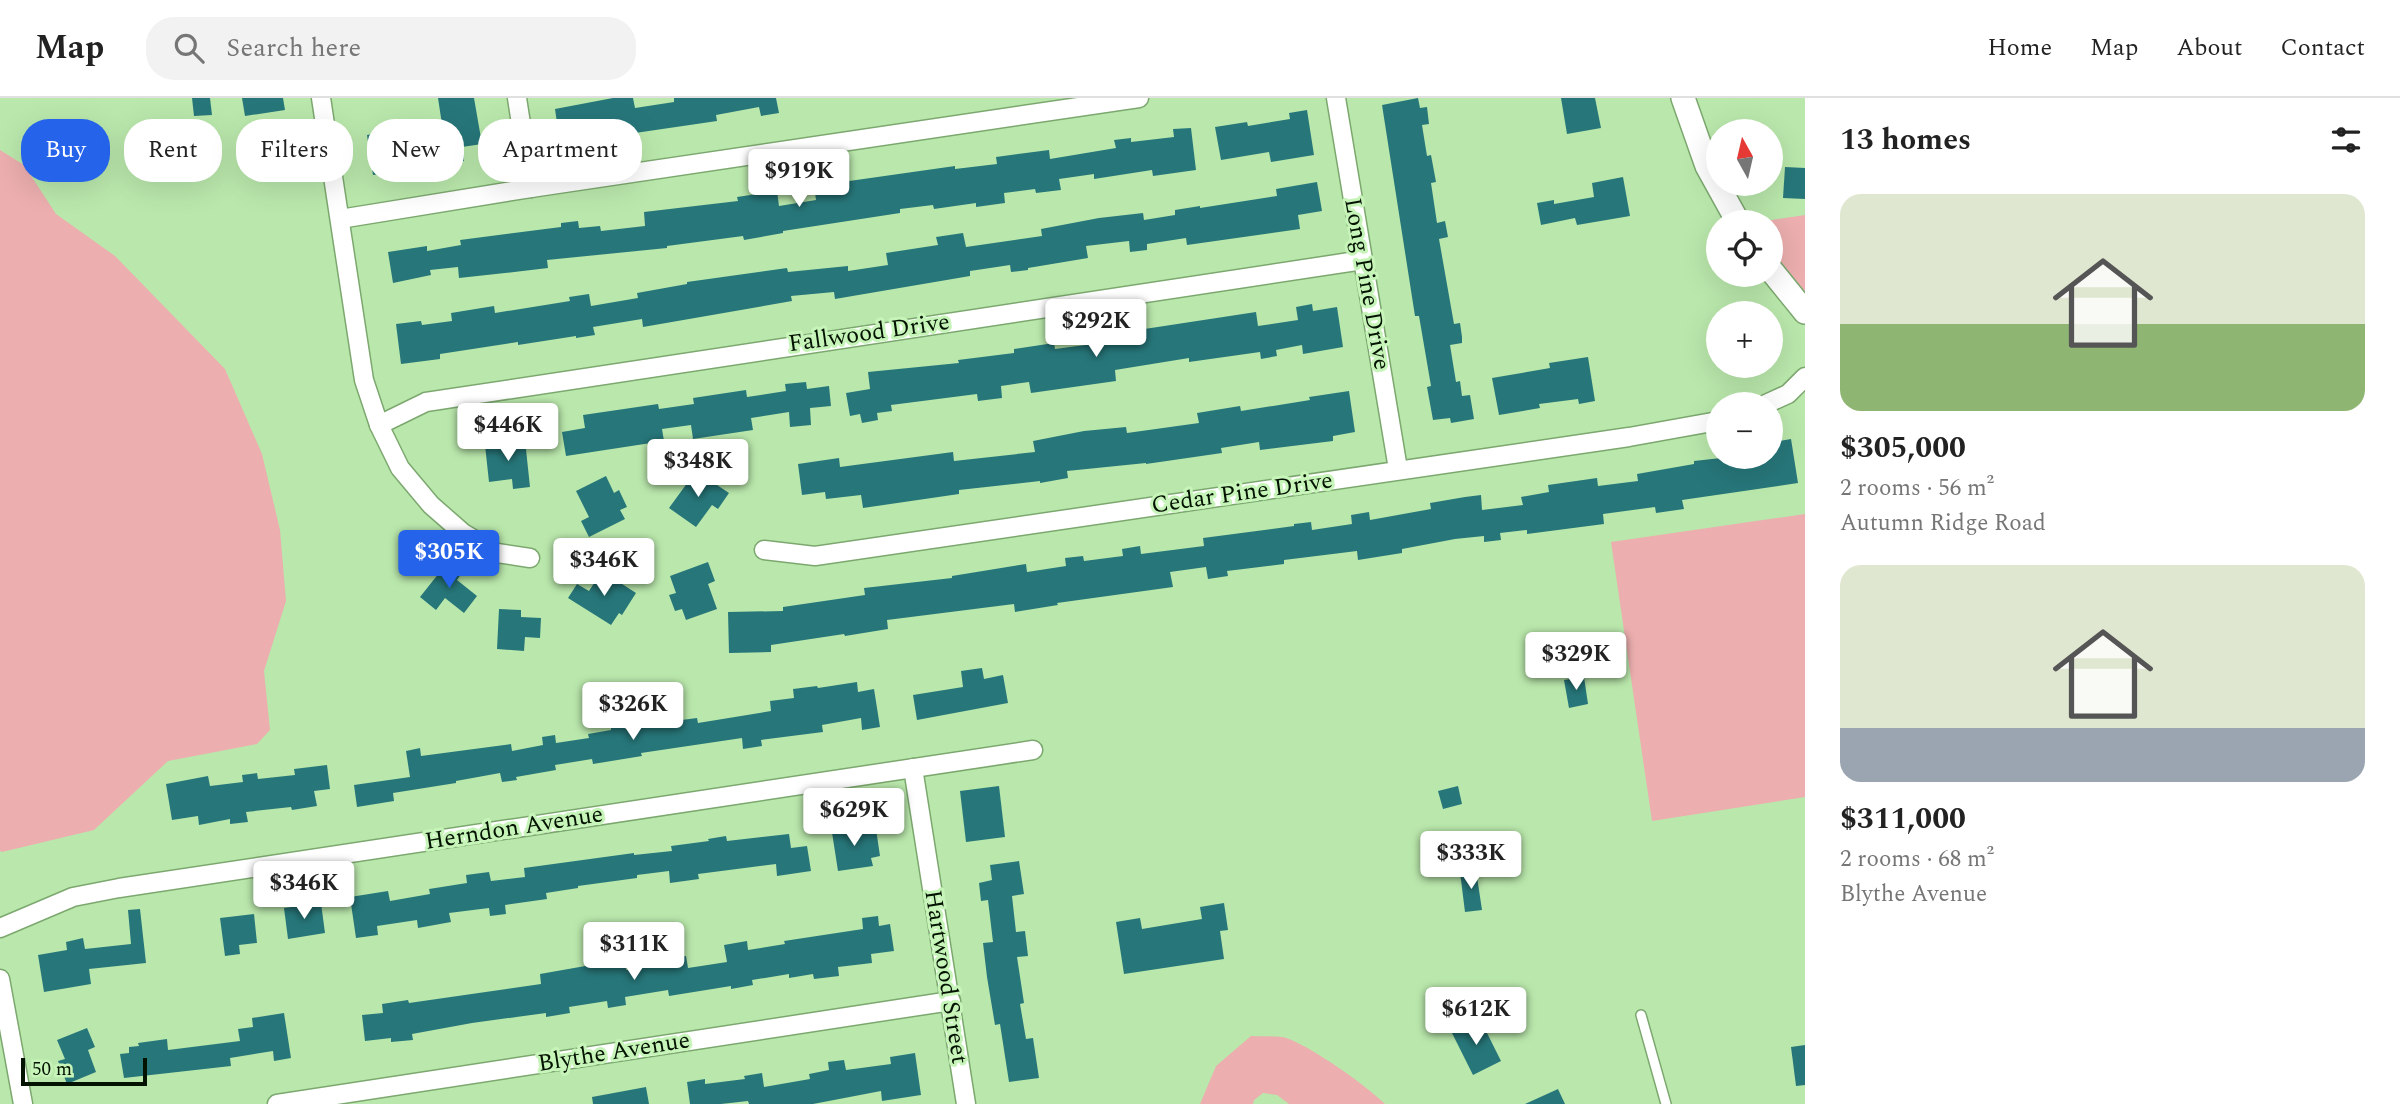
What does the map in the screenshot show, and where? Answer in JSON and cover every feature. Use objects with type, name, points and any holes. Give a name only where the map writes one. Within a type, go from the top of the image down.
[{"type":"street","points":[[321,98],[364,380],[379,425],[401,468],[431,505],[463,533],[497,552],[530,558]]},
{"type":"street","points":[[517,98],[531,188]]},
{"type":"street","points":[[340,219],[1139,98]]},
{"type":"street","name":"Long Pine Drive","points":[[1336,98],[1398,469]]},
{"type":"street","points":[[1683,98],[1707,166],[1731,210]]},
{"type":"street","name":"Fallwood Drive","points":[[379,425],[426,401],[1363,260]]},
{"type":"street","points":[[1783,285],[1805,312]]},
{"type":"street","points":[[1783,396],[1805,377]]},
{"type":"street","name":"Cedar Pine Drive","points":[[764,550],[815,556],[1629,437],[1706,423]]},
{"type":"street","name":"Herndon Avenue","points":[[0,928],[73,897],[119,888],[1034,750]]},
{"type":"street","name":"Hartwood Street","points":[[913,768],[966,1104]]},
{"type":"street","points":[[0,979],[23,1104]]},
{"type":"street","name":"Blythe Avenue","points":[[277,1104],[951,1001]]},
{"type":"lane","points":[[1641,1015],[1665,1104]]},
{"type":"shaded area","points":[[0,150],[21,163],[21,182],[35,182],[56,214],[115,256],[225,369],[262,454],[280,530],[286,601],[264,671],[270,730],[257,744],[168,761],[94,830],[0,851]]},
{"type":"shaded area","points":[[1805,215],[1805,298],[1783,271],[1783,218]]},
{"type":"shaded area","points":[[1805,514],[1805,797],[1652,821],[1611,542]]},
{"type":"shaded area","points":[[1251,1036],[1281,1037],[1300,1044],[1339,1068],[1385,1104],[1289,1104],[1277,1095],[1263,1093],[1253,1104],[1200,1104],[1216,1066]]},
{"type":"building","points":[[192,98],[210,98],[212,115],[194,116]]},
{"type":"building","points":[[242,98],[283,98],[285,110],[245,116]]},
{"type":"building","points":[[438,98],[474,98],[478,145],[464,147],[464,119],[441,119]]},
{"type":"building","points":[[613,98],[633,98],[635,108],[674,102],[674,98],[776,98],[779,113],[761,116],[759,107],[716,115],[717,121],[642,132],[642,119],[556,119],[555,109]]},
{"type":"building","points":[[1418,98],[1420,108],[1427,107],[1429,124],[1422,125],[1427,156],[1431,155],[1436,182],[1431,183],[1437,223],[1445,221],[1448,237],[1439,239],[1454,324],[1460,323],[1462,337],[1462,343],[1450,345],[1456,382],[1460,381],[1462,396],[1470,395],[1474,419],[1451,423],[1450,418],[1433,420],[1427,387],[1431,386],[1419,316],[1415,316],[1382,105]]},
{"type":"building","points":[[1561,98],[1595,98],[1601,128],[1567,134]]},
{"type":"building","points":[[1307,110],[1314,155],[1271,162],[1269,152],[1221,160],[1215,127],[1247,122],[1248,126],[1290,119],[1289,113]]},
{"type":"building","points":[[1191,128],[1196,170],[1153,176],[1152,170],[1094,179],[1094,174],[1059,179],[1061,190],[1036,193],[1035,189],[1004,193],[1005,203],[976,207],[976,203],[934,209],[933,205],[900,209],[900,213],[783,231],[744,240],[743,236],[667,248],[547,260],[548,268],[459,278],[458,267],[430,270],[431,275],[393,283],[388,252],[427,246],[427,251],[461,245],[460,240],[561,227],[561,223],[578,221],[579,228],[600,226],[601,231],[645,226],[644,212],[738,201],[737,197],[777,191],[779,206],[816,200],[814,186],[955,166],[955,169],[997,164],[996,157],[1049,150],[1050,159],[1116,148],[1114,140],[1131,138],[1131,142],[1174,137],[1173,129]]},
{"type":"building","points":[[1785,167],[1805,168],[1805,199],[1783,198]]},
{"type":"building","points":[[1623,177],[1630,216],[1577,225],[1575,218],[1541,225],[1537,203],[1554,200],[1554,204],[1594,197],[1592,183]]},
{"type":"building","points":[[1317,182],[1322,211],[1298,215],[1300,229],[1187,245],[1186,238],[1147,244],[1147,250],[1130,252],[1129,241],[1086,246],[1088,258],[1028,270],[1011,272],[1010,265],[970,271],[970,276],[835,299],[834,292],[791,296],[792,301],[643,327],[642,319],[593,327],[595,335],[518,345],[518,342],[440,354],[440,359],[401,364],[396,324],[421,321],[422,325],[452,321],[451,313],[494,306],[495,313],[570,301],[569,297],[589,294],[591,306],[638,298],[637,293],[687,282],[787,268],[788,272],[848,266],[848,271],[888,265],[886,253],[938,245],[936,237],[963,233],[966,247],[1042,236],[1041,229],[1099,218],[1143,213],[1144,220],[1175,215],[1175,210],[1277,196],[1276,189]]},
{"type":"building","points":[[1312,304],[1313,311],[1337,307],[1343,347],[1303,354],[1302,345],[1276,350],[1277,356],[1261,359],[1260,352],[1189,362],[1189,358],[1115,370],[1116,381],[1031,393],[1029,382],[1001,386],[1002,398],[978,401],[977,394],[891,405],[892,411],[877,413],[878,420],[862,423],[860,414],[850,416],[846,393],[870,389],[868,372],[959,363],[958,360],[1014,353],[1014,349],[1054,343],[1055,349],[1093,344],[1092,337],[1256,312],[1258,326],[1298,320],[1296,307]]},
{"type":"building","points":[[1588,357],[1595,401],[1579,404],[1578,399],[1539,404],[1540,408],[1499,415],[1492,378],[1550,368],[1549,363]]},
{"type":"building","points":[[806,382],[807,389],[829,386],[831,406],[810,408],[811,425],[790,427],[789,412],[751,418],[753,430],[693,439],[691,425],[662,429],[664,441],[566,456],[562,432],[585,428],[583,415],[658,404],[659,409],[694,404],[693,398],[746,390],[747,397],[786,391],[785,384]]},
{"type":"building","points":[[1349,391],[1355,432],[1333,436],[1333,441],[1260,450],[1259,442],[1221,448],[1222,453],[1146,464],[1067,471],[1068,478],[959,490],[959,494],[863,508],[861,495],[826,499],[825,492],[802,495],[798,464],[839,458],[840,467],[953,452],[954,461],[1035,452],[1033,441],[1084,431],[1126,427],[1127,433],[1199,423],[1197,413],[1240,406],[1241,411]]},
{"type":"building","points":[[1791,439],[1798,483],[1682,500],[1684,509],[1656,513],[1655,507],[1603,514],[1604,524],[1527,534],[1527,530],[1500,533],[1501,540],[1484,542],[1484,536],[1455,539],[1402,549],[1402,553],[1358,560],[1357,551],[1284,560],[1284,564],[1227,571],[1228,576],[1208,579],[1206,567],[1170,572],[1173,587],[1057,603],[1058,605],[1015,612],[1014,604],[887,620],[888,629],[771,645],[771,652],[729,653],[728,612],[783,611],[783,607],[865,595],[864,588],[952,578],[1026,564],[1027,572],[1066,566],[1065,558],[1083,556],[1084,561],[1123,556],[1122,549],[1140,546],[1141,554],[1204,546],[1203,538],[1294,524],[1311,522],[1312,530],[1352,524],[1351,515],[1369,512],[1370,520],[1431,509],[1430,503],[1465,497],[1481,495],[1482,510],[1523,505],[1521,497],[1549,492],[1548,485],[1597,478],[1598,486],[1638,481],[1637,474],[1694,464],[1694,461],[1706,460],[1706,469],[1783,469],[1783,440]]},
{"type":"building","points":[[525,440],[530,487],[513,489],[512,479],[489,482],[485,445]]},
{"type":"building","points":[[696,471],[729,493],[718,509],[712,505],[696,527],[669,508]]},
{"type":"building","points":[[606,476],[614,493],[619,490],[627,507],[620,510],[625,519],[589,537],[581,521],[589,517],[576,491]]},
{"type":"building","points":[[708,562],[715,581],[708,584],[717,609],[686,620],[682,609],[675,611],[669,595],[676,593],[670,576]]},
{"type":"building","points":[[447,563],[461,574],[457,580],[477,596],[464,613],[445,598],[436,610],[420,597]]},
{"type":"building","points":[[602,571],[636,593],[622,615],[619,613],[611,625],[568,598],[577,584],[589,591]]},
{"type":"building","points":[[499,609],[521,610],[521,617],[541,618],[540,638],[525,637],[524,651],[497,649]]},
{"type":"building","points":[[982,668],[984,679],[1003,675],[1008,703],[917,720],[913,695],[963,687],[961,671]]},
{"type":"building","points":[[1584,677],[1588,704],[1569,708],[1564,680]]},
{"type":"building","points":[[857,682],[858,692],[874,689],[880,727],[862,730],[861,718],[822,725],[823,732],[761,740],[762,746],[743,749],[742,738],[641,753],[642,756],[593,764],[592,759],[555,765],[556,770],[516,777],[517,780],[502,782],[500,773],[393,793],[394,801],[357,807],[354,785],[410,777],[406,751],[420,748],[421,756],[511,744],[512,751],[543,745],[542,737],[555,735],[556,743],[589,738],[588,734],[611,730],[611,724],[624,721],[625,729],[660,723],[659,718],[673,715],[674,721],[697,718],[698,723],[771,711],[770,701],[794,698],[793,689]]},
{"type":"building","points":[[327,765],[330,789],[314,791],[317,806],[246,812],[248,822],[230,824],[230,819],[199,825],[198,816],[172,820],[166,784],[208,776],[210,786],[243,782],[242,775],[257,773],[258,779],[295,775],[294,769]]},
{"type":"building","points":[[999,786],[1005,837],[966,842],[960,791]]},
{"type":"building","points":[[1458,786],[1462,804],[1443,809],[1438,791]]},
{"type":"building","points":[[847,824],[849,833],[876,829],[880,856],[871,858],[873,866],[838,871],[831,826]]},
{"type":"building","points":[[789,834],[791,848],[807,846],[811,871],[777,876],[776,864],[698,874],[699,879],[670,883],[669,871],[637,875],[637,878],[546,893],[547,899],[505,905],[506,914],[490,916],[489,908],[449,913],[451,922],[418,928],[417,920],[377,926],[378,935],[356,938],[350,897],[388,891],[390,901],[430,894],[429,889],[467,883],[466,875],[489,872],[491,881],[525,877],[524,868],[634,853],[672,851],[671,846],[726,836],[727,841]]},
{"type":"building","points":[[1019,861],[1024,894],[1012,896],[1016,932],[1025,931],[1028,956],[1017,957],[1024,1003],[1020,1004],[1026,1039],[1033,1038],[1039,1078],[1009,1082],[1000,1024],[995,1025],[983,943],[993,942],[988,900],[981,901],[979,883],[992,880],[990,865]]},
{"type":"building","points":[[1476,870],[1482,910],[1465,912],[1460,872]]},
{"type":"building","points":[[321,903],[325,933],[288,939],[284,908]]},
{"type":"building","points":[[1224,903],[1228,930],[1220,931],[1224,959],[1124,974],[1116,922],[1140,918],[1142,929],[1202,919],[1200,907]]},
{"type":"building","points":[[140,909],[146,963],[89,969],[91,984],[44,992],[38,955],[67,950],[66,942],[83,938],[85,949],[131,944],[128,910]]},
{"type":"building","points":[[254,914],[257,943],[239,945],[240,954],[225,956],[220,918]]},
{"type":"building","points":[[878,916],[879,926],[890,924],[894,951],[871,954],[872,963],[838,967],[839,976],[814,979],[813,974],[789,978],[789,974],[752,980],[753,985],[731,989],[731,986],[669,996],[668,990],[625,997],[626,1005],[608,1008],[607,1001],[569,1007],[570,1013],[546,1017],[546,1013],[412,1034],[413,1040],[391,1042],[391,1038],[365,1041],[362,1015],[383,1013],[382,1004],[408,1000],[409,1003],[541,984],[540,974],[625,959],[626,970],[663,964],[663,960],[686,956],[688,968],[727,962],[724,945],[747,941],[748,950],[785,944],[784,941],[863,929],[862,918]]},
{"type":"building","points":[[284,1013],[291,1058],[274,1061],[273,1051],[230,1058],[231,1066],[124,1078],[120,1054],[129,1053],[129,1047],[139,1046],[138,1043],[167,1039],[168,1050],[240,1041],[238,1029],[253,1027],[252,1018]]},
{"type":"building","points":[[1480,1019],[1501,1061],[1473,1075],[1452,1033]]},
{"type":"building","points":[[87,1028],[95,1047],[88,1050],[96,1072],[67,1084],[58,1061],[65,1059],[57,1040]]},
{"type":"building","points":[[1805,1045],[1805,1085],[1796,1086],[1791,1047]]},
{"type":"building","points":[[915,1053],[921,1095],[882,1101],[881,1091],[813,1104],[749,1104],[748,1101],[690,1104],[687,1082],[705,1079],[705,1084],[745,1079],[744,1076],[762,1073],[764,1087],[810,1079],[809,1074],[829,1070],[828,1062],[844,1060],[846,1070],[891,1064],[890,1057]]},
{"type":"building","points":[[646,1087],[649,1104],[593,1104],[592,1097]]},
{"type":"building","points":[[1558,1089],[1565,1104],[1525,1104]]}]
